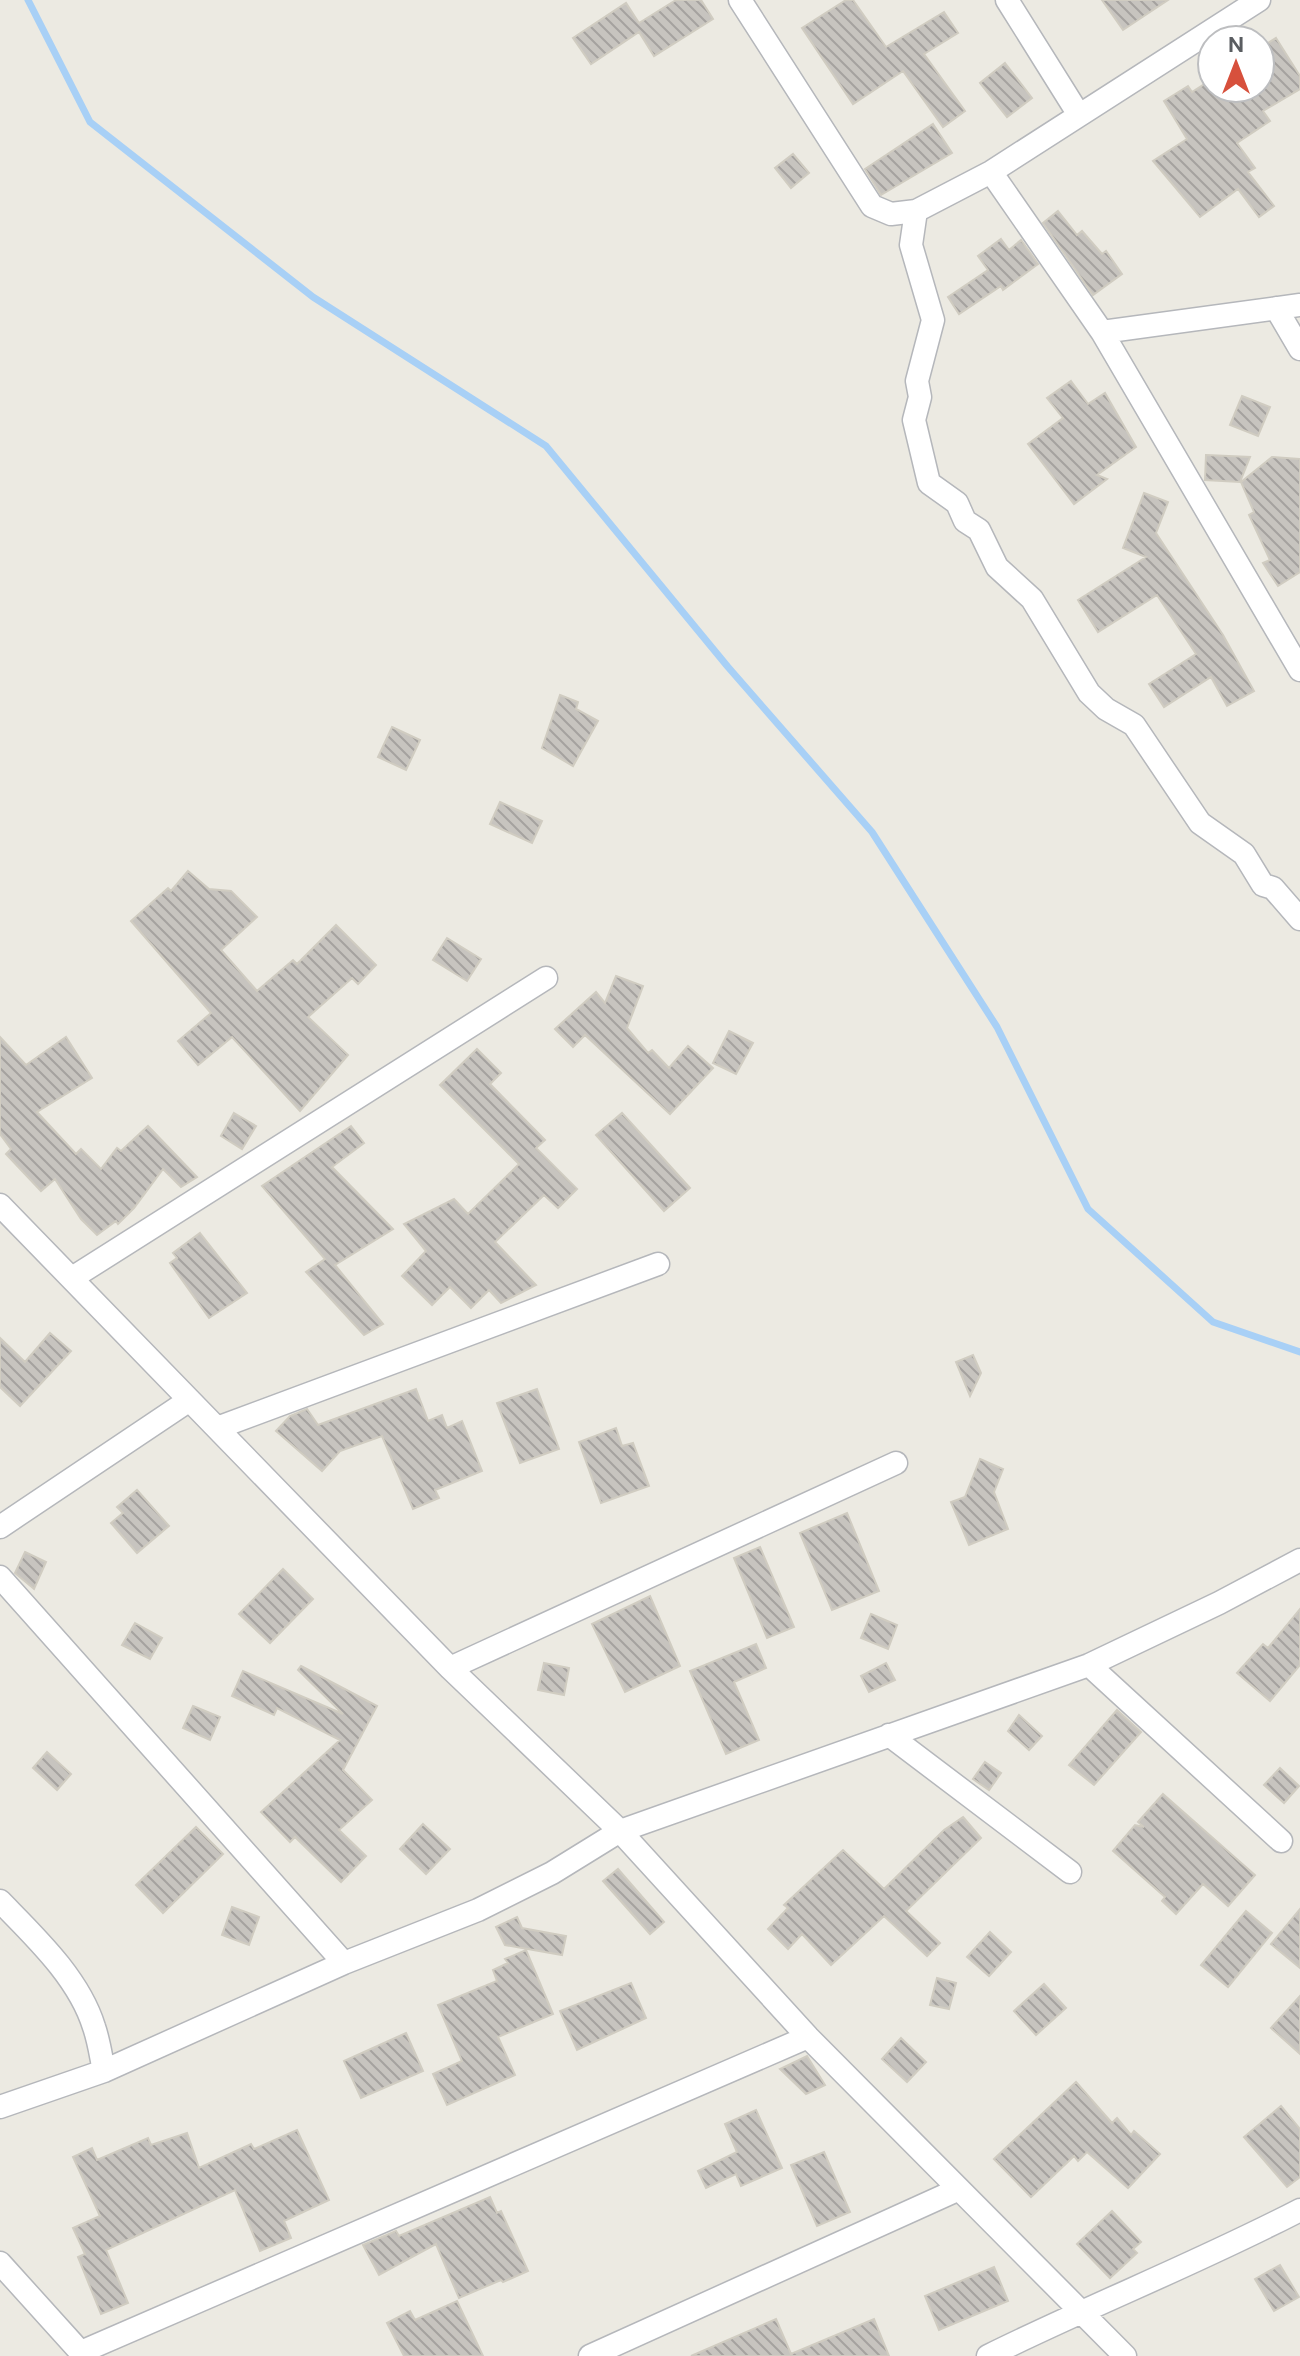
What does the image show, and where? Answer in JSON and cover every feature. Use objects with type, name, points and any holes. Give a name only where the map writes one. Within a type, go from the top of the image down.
[{"type":"street","points":[[740,0],[872,206],[891,214],[916,211],[991,172],[1259,0]]},
{"type":"street","points":[[1007,0],[1079,115]]},
{"type":"street","points":[[991,172],[1102,332],[1300,670]]},
{"type":"street","points":[[916,211],[911,245],[933,320],[917,381],[920,397],[914,420],[929,483],[957,503],[965,521],[979,530],[997,567],[1032,599],[1089,693],[1106,709],[1134,725],[1200,823],[1244,854],[1263,885],[1273,888],[1300,919]]},
{"type":"street","points":[[1102,332],[1300,305]]},
{"type":"street","points":[[1276,308],[1300,349]]},
{"type":"street","points":[[72,1278],[546,978]]},
{"type":"street","points":[[0,1205],[450,1668],[620,1831],[808,2037],[1125,2356]]},
{"type":"street","points":[[217,1428],[658,1264]]},
{"type":"street","points":[[0,1527],[188,1401]]},
{"type":"street","points":[[450,1668],[896,1463]]},
{"type":"street","points":[[0,2107],[104,2071],[344,1963],[478,1910],[552,1873],[620,1831],[1089,1665],[1219,1603],[1300,1560]]},
{"type":"street","points":[[0,1577],[344,1963]]},
{"type":"street","points":[[1089,1665],[1281,1841]]},
{"type":"street","points":[[889,1735],[1070,1872]]},
{"type":"street","points":[[0,1901],[35,1938],[84,2003],[95,2027],[104,2071]]},
{"type":"street","points":[[0,2263],[83,2354],[808,2037]]},
{"type":"street","points":[[590,2356],[957,2190]]},
{"type":"street","points":[[988,2356],[1081,2310],[1238,2242],[1300,2210]]},
{"type":"building","points":[[676,0],[701,0],[713,19],[654,56],[639,32],[591,64],[573,38],[626,3],[639,23]]},
{"type":"building","points":[[846,0],[853,0],[886,47],[944,12],[958,33],[924,54],[965,111],[943,127],[903,71],[853,104],[802,28]]},
{"type":"building","points":[[1102,0],[1168,0],[1123,30]]},
{"type":"building","points":[[1276,38],[1300,76],[1300,89],[1276,103]]},
{"type":"building","points":[[1005,63],[1032,98],[1007,117],[980,83]]},
{"type":"building","points":[[1188,86],[1192,92],[1196,89],[1196,104],[1275,104],[1263,111],[1270,121],[1237,143],[1255,168],[1248,172],[1274,206],[1259,217],[1238,189],[1200,217],[1153,161],[1187,139],[1164,101]]},
{"type":"building","points":[[933,124],[952,153],[881,195],[865,169]]},
{"type":"building","points":[[793,154],[809,173],[791,188],[775,168]]},
{"type":"building","points":[[1058,211],[1077,235],[1082,231],[1102,254],[1106,251],[1122,274],[1093,295],[1043,223]]},
{"type":"building","points":[[1001,239],[1009,250],[1021,240],[1038,264],[1003,290],[1001,286],[959,314],[948,297],[988,270],[978,256]]},
{"type":"building","points":[[1071,381],[1088,404],[1105,393],[1136,447],[1097,475],[1107,479],[1074,504],[1028,444],[1063,418],[1047,398]]},
{"type":"building","points":[[1242,396],[1270,407],[1258,436],[1230,425]]},
{"type":"building","points":[[1206,455],[1250,457],[1240,482],[1205,480]]},
{"type":"building","points":[[1272,457],[1300,459],[1300,572],[1278,586],[1263,563],[1270,560],[1249,515],[1254,512],[1241,482]]},
{"type":"building","points":[[1144,493],[1168,502],[1156,533],[1223,635],[1254,691],[1227,706],[1211,677],[1164,707],[1149,684],[1196,654],[1157,595],[1098,632],[1078,600],[1146,557],[1123,548]]},
{"type":"building","points":[[560,695],[578,702],[576,709],[598,721],[573,766],[542,748]]},
{"type":"building","points":[[392,727],[420,740],[406,770],[378,757]]},
{"type":"building","points":[[500,802],[542,821],[532,843],[490,824]]},
{"type":"building","points":[[188,871],[209,889],[231,891],[257,917],[221,950],[257,991],[293,960],[297,964],[336,925],[376,965],[358,984],[352,978],[308,1017],[348,1055],[300,1111],[232,1037],[198,1065],[178,1041],[211,1013],[131,921],[168,888],[171,891]]},
{"type":"building","points":[[447,938],[481,959],[467,981],[433,960]]},
{"type":"building","points":[[616,976],[643,986],[627,1028],[648,1053],[652,1050],[669,1068],[688,1046],[713,1068],[670,1114],[585,1035],[573,1047],[555,1029],[596,992],[605,1003]]},
{"type":"building","points":[[729,1031],[753,1043],[736,1074],[713,1063]]},
{"type":"building","points":[[0,1037],[26,1065],[66,1037],[92,1078],[37,1112],[76,1154],[81,1149],[101,1169],[117,1148],[121,1151],[148,1126],[197,1177],[181,1187],[163,1169],[118,1224],[116,1221],[97,1235],[81,1219],[55,1179],[41,1191],[6,1154],[11,1149],[0,1134]]},
{"type":"building","points":[[477,1049],[501,1073],[490,1084],[545,1140],[536,1148],[577,1189],[558,1208],[544,1195],[495,1242],[536,1285],[501,1303],[489,1290],[471,1308],[450,1287],[432,1305],[402,1276],[426,1251],[404,1224],[454,1199],[468,1214],[519,1164],[440,1085]]},
{"type":"building","points":[[234,1113],[256,1126],[242,1149],[221,1136]]},
{"type":"building","points":[[622,1113],[690,1188],[664,1211],[596,1135]]},
{"type":"building","points":[[351,1126],[364,1143],[332,1167],[393,1229],[335,1265],[383,1324],[364,1335],[306,1272],[325,1259],[262,1186]]},
{"type":"building","points":[[200,1233],[247,1293],[209,1318],[170,1263],[177,1258],[173,1253]]},
{"type":"building","points":[[50,1333],[71,1351],[20,1406],[0,1387],[0,1338],[25,1362]]},
{"type":"building","points":[[973,1355],[981,1373],[970,1396],[956,1362]]},
{"type":"building","points":[[416,1389],[428,1421],[442,1415],[447,1428],[462,1421],[482,1471],[435,1490],[439,1498],[413,1509],[382,1436],[340,1451],[322,1471],[276,1431],[290,1416],[307,1409],[318,1425]]},
{"type":"building","points":[[537,1389],[559,1449],[520,1463],[497,1403]]},
{"type":"building","points":[[616,1428],[622,1446],[633,1443],[649,1486],[601,1503],[579,1442]]},
{"type":"building","points":[[980,1459],[1003,1469],[994,1492],[1008,1529],[969,1545],[951,1502],[965,1497]]},
{"type":"building","points":[[137,1490],[169,1526],[137,1553],[111,1523],[123,1513],[117,1507]]},
{"type":"building","points":[[847,1513],[879,1591],[832,1610],[800,1533]]},
{"type":"building","points":[[760,1547],[794,1627],[767,1638],[734,1558]]},
{"type":"building","points":[[25,1552],[46,1562],[34,1589],[15,1573]]},
{"type":"building","points":[[283,1569],[313,1599],[270,1643],[239,1614]]},
{"type":"building","points":[[650,1596],[680,1666],[625,1692],[592,1624]]},
{"type":"building","points":[[1300,1609],[1300,1665],[1270,1701],[1237,1673],[1263,1644],[1268,1648]]},
{"type":"building","points":[[871,1614],[897,1625],[888,1649],[861,1638]]},
{"type":"building","points":[[135,1623],[162,1638],[150,1659],[122,1645]]},
{"type":"building","points":[[756,1644],[766,1668],[734,1682],[759,1740],[726,1754],[690,1671]]},
{"type":"building","points":[[544,1663],[569,1668],[564,1695],[538,1690]]},
{"type":"building","points":[[886,1663],[895,1680],[869,1692],[861,1676]]},
{"type":"building","points":[[301,1666],[377,1706],[343,1770],[372,1800],[339,1830],[366,1856],[341,1882],[295,1837],[290,1842],[261,1812],[340,1740],[277,1708],[274,1715],[232,1696],[243,1671],[343,1714],[298,1670]]},
{"type":"building","points":[[193,1706],[220,1717],[210,1740],[183,1728]]},
{"type":"building","points":[[1117,1710],[1141,1732],[1094,1785],[1069,1765]]},
{"type":"building","points":[[1019,1715],[1042,1736],[1029,1750],[1008,1731]]},
{"type":"building","points":[[47,1752],[71,1774],[57,1790],[33,1768]]},
{"type":"building","points":[[985,1762],[1001,1773],[989,1790],[973,1779]]},
{"type":"building","points":[[1280,1768],[1299,1786],[1284,1803],[1264,1785]]},
{"type":"building","points":[[1163,1794],[1255,1875],[1228,1906],[1203,1884],[1176,1914],[1162,1901],[1165,1897],[1113,1851],[1135,1825],[1144,1827],[1138,1822]]},
{"type":"building","points":[[963,1817],[981,1838],[906,1911],[940,1943],[927,1956],[884,1916],[831,1965],[802,1934],[788,1949],[768,1929],[788,1908],[784,1905],[843,1850],[884,1889],[944,1830]]},
{"type":"building","points":[[423,1824],[450,1849],[426,1874],[400,1849]]},
{"type":"building","points":[[196,1827],[223,1854],[163,1913],[136,1885]]},
{"type":"building","points":[[618,1869],[664,1922],[650,1934],[603,1881]]},
{"type":"building","points":[[232,1907],[259,1917],[249,1945],[222,1935]]},
{"type":"building","points":[[1300,1909],[1300,1968],[1271,1944]]},
{"type":"building","points":[[1246,1911],[1272,1933],[1228,1987],[1201,1965]]},
{"type":"building","points":[[517,1917],[522,1928],[566,1936],[562,1955],[505,1945],[496,1927]]},
{"type":"building","points":[[990,1932],[1011,1952],[989,1976],[967,1957]]},
{"type":"building","points":[[526,1950],[553,2014],[498,2037],[515,2075],[447,2105],[433,2074],[462,2061],[438,2005],[497,1981],[493,1970],[508,1963],[505,1959]]},
{"type":"building","points":[[937,1978],[956,1983],[949,2009],[930,2005]]},
{"type":"building","points":[[631,1983],[646,2018],[577,2050],[560,2011]]},
{"type":"building","points":[[1044,1984],[1066,2008],[1036,2035],[1014,2011]]},
{"type":"building","points":[[1300,1996],[1300,2054],[1271,2028]]},
{"type":"building","points":[[406,2033],[423,2071],[361,2098],[344,2061]]},
{"type":"building","points":[[901,2038],[926,2062],[907,2082],[882,2059]]},
{"type":"building","points":[[807,2056],[825,2085],[806,2094],[780,2069]]},
{"type":"building","points":[[1076,2082],[1112,2123],[1117,2118],[1131,2135],[1134,2131],[1160,2154],[1128,2188],[1087,2152],[1078,2161],[1074,2156],[1031,2197],[994,2159]]},
{"type":"building","points":[[1281,2106],[1300,2129],[1300,2177],[1287,2187],[1244,2137]]},
{"type":"building","points":[[756,2110],[782,2168],[741,2186],[736,2174],[706,2188],[698,2171],[737,2152],[725,2124]]},
{"type":"building","points":[[297,2130],[329,2200],[284,2221],[291,2238],[260,2251],[235,2190],[106,2250],[128,2303],[101,2314],[78,2257],[85,2254],[73,2228],[100,2216],[73,2157],[92,2148],[97,2160],[148,2138],[151,2145],[187,2133],[199,2168],[251,2144],[254,2149]]},
{"type":"building","points":[[824,2152],[850,2212],[817,2226],[791,2165]]},
{"type":"building","points":[[490,2197],[497,2213],[501,2211],[528,2271],[503,2282],[501,2280],[459,2298],[436,2244],[379,2275],[363,2245],[396,2231],[399,2236]]},
{"type":"building","points":[[1112,2211],[1141,2242],[1133,2249],[1137,2253],[1110,2278],[1077,2244]]},
{"type":"building","points":[[1280,2265],[1299,2297],[1274,2311],[1255,2279]]},
{"type":"building","points":[[994,2267],[1008,2301],[939,2330],[925,2296]]},
{"type":"building","points":[[457,2301],[483,2356],[404,2356],[387,2323],[410,2311],[415,2320]]},
{"type":"building","points":[[776,2319],[791,2354],[874,2319],[889,2356],[691,2356]]},
{"type":"waterway","points":[[28,0],[90,122],[313,297],[546,446],[728,667],[872,832],[997,1027],[1088,1209],[1213,1322],[1300,1352]]}]
